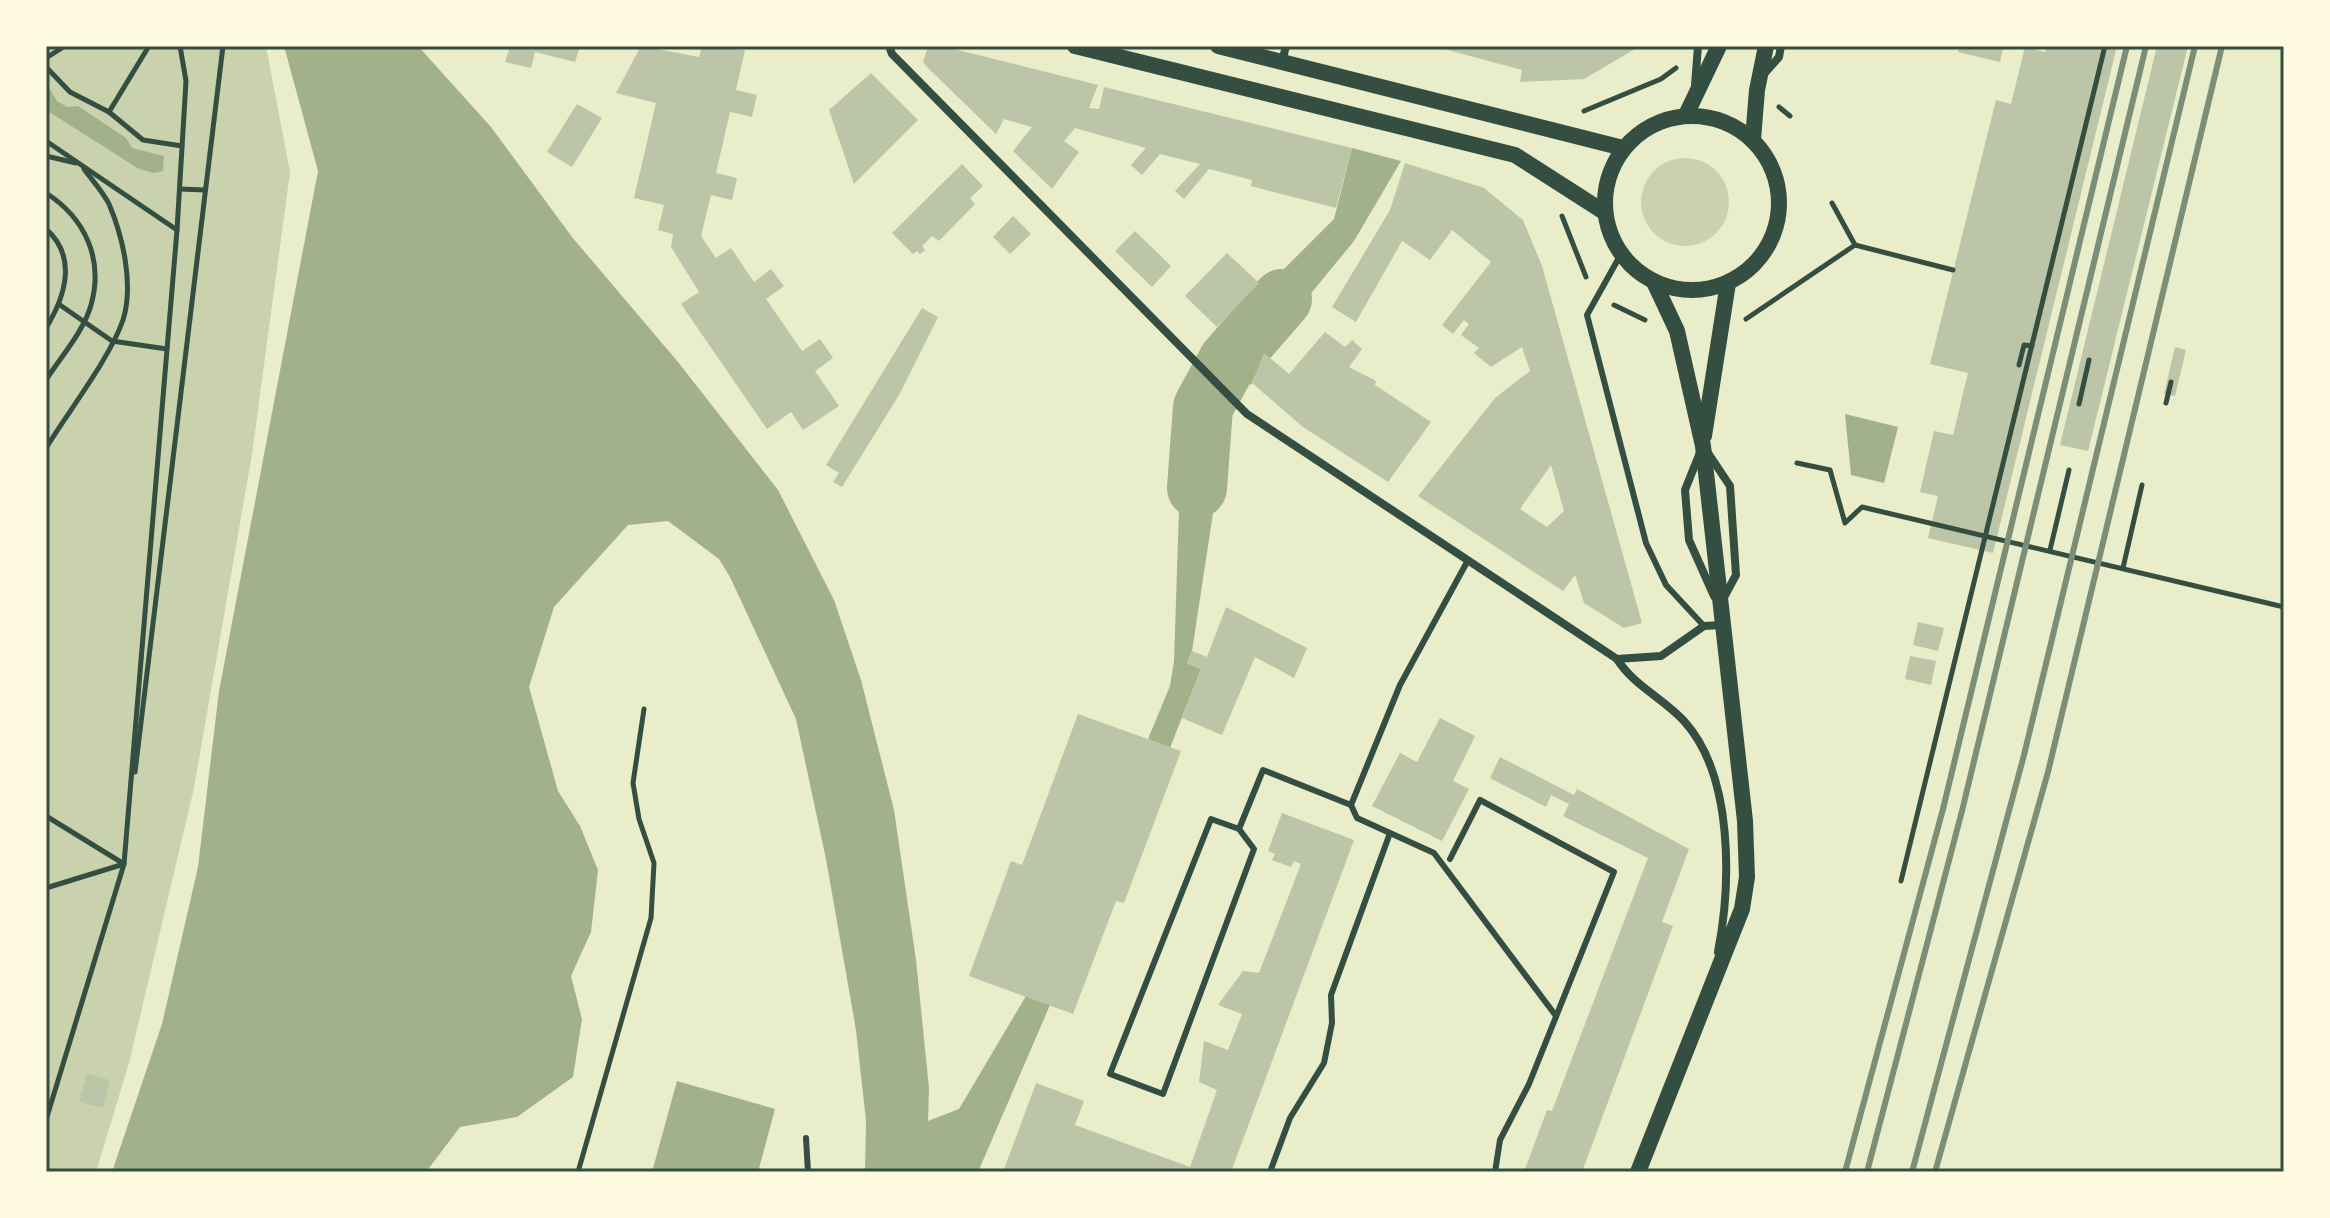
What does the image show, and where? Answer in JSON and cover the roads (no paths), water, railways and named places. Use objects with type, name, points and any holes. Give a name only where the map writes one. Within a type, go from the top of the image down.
[{"type":"main road","points":[[1075,46],[1515,155],[1604,212]]},
{"type":"main road","points":[[1218,46],[1284,54],[1623,148]]},
{"type":"main road","points":[[1686,115],[1719,46]]},
{"type":"main road","points":[[1753,139],[1766,46]]},
{"type":"main road","points":[[1686,115],[1710,116],[1733,125],[1753,139],[1768,159],[1777,181],[1777,223],[1758,259],[1728,283],[1703,290],[1678,290],[1654,282],[1636,271],[1621,254],[1604,212],[1608,176],[1623,148],[1643,130],[1663,119],[1686,115]]},
{"type":"main road","points":[[1638,1172],[1742,909],[1747,877],[1745,821],[1703,446],[1677,331],[1654,282]]},
{"type":"main road","points":[[1703,446],[1728,283]]},
{"type":"street","points":[[889,46],[892,54],[1247,414],[1617,659],[1629,677],[1685,722],[1697,740],[1715,781],[1726,842],[1725,915],[1712,985]]},
{"type":"street","points":[[1695,95],[1698,46]]},
{"type":"street","points":[[1760,78],[1779,57],[1781,46]]},
{"type":"street","points":[[1703,446],[1685,490],[1689,540],[1719,606]]},
{"type":"street","points":[[1703,446],[1730,486],[1736,575],[1719,606]]},
{"type":"street","points":[[1617,659],[1661,656],[1704,626],[1722,625]]},
{"type":"lane","points":[[1621,254],[1587,315],[1646,543],[1666,585],[1704,626]]},
{"type":"lane","points":[[1351,805],[1400,685],[1467,562]]},
{"type":"lane","points":[[1239,829],[1263,770],[1351,805],[1357,818],[1434,853],[1556,1016]]},
{"type":"lane","points":[[1450,859],[1480,800],[1614,872],[1529,1084],[1500,1140],[1495,1172]]},
{"type":"lane","points":[[1211,819],[1239,829],[1254,849],[1163,1094],[1110,1074],[1211,819]]},
{"type":"lane","points":[[1270,1172],[1290,1118],[1324,1063],[1332,1023],[1331,995],[1390,833]]},
{"type":"lane","points":[[806,1138],[808,1172]]},
{"type":"waterway","points":[[1197,488],[1203,407],[1228,361],[1282,299]]},
{"type":"railway","points":[[1845,1172],[1943,809],[2127,46]]},
{"type":"railway","points":[[1867,1172],[1962,811],[2146,46]]},
{"type":"railway","points":[[1912,1172],[2024,755],[2195,46]]},
{"type":"railway","points":[[1935,1172],[2048,772],[2222,46]]}]
